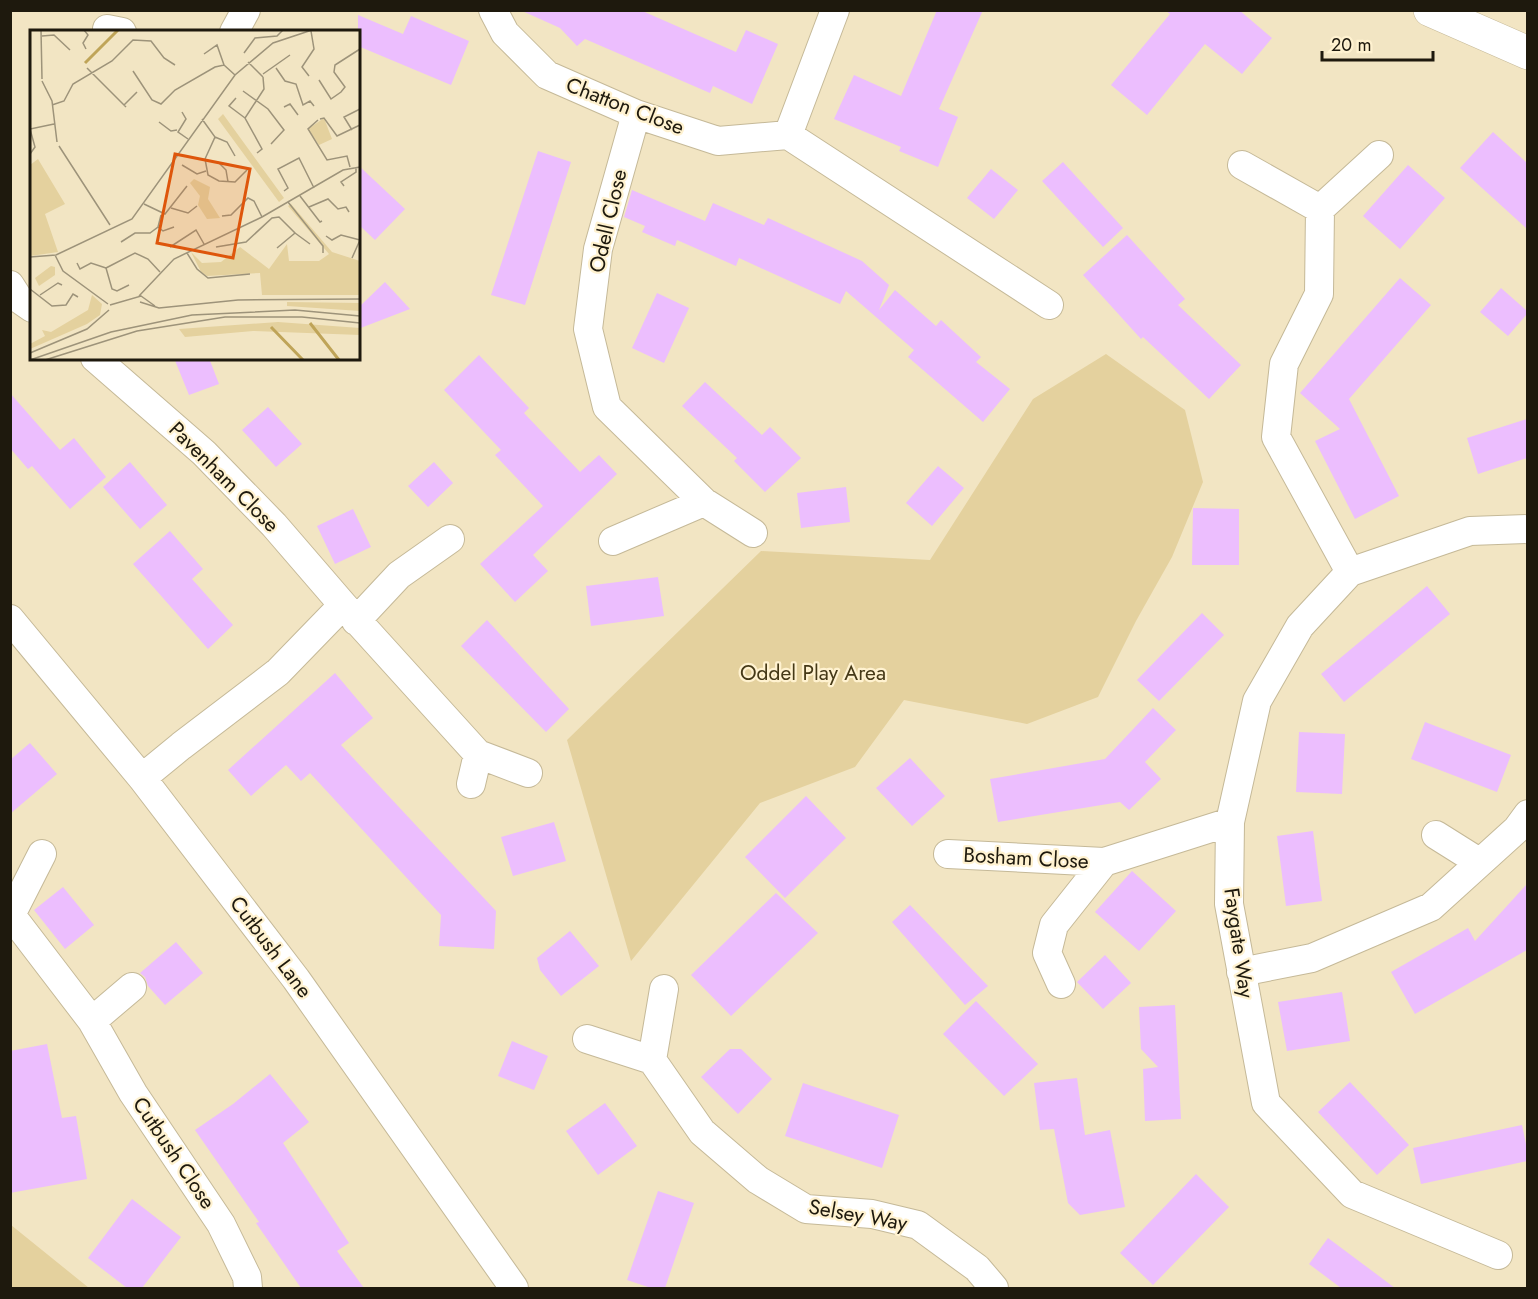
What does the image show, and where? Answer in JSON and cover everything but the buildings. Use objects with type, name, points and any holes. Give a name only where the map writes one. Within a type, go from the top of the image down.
[{"type":"street","points":[[235,30],[246,10]]},
{"type":"street","name":"Chatton Close","points":[[493,10],[505,33],[548,75],[636,114],[718,141],[788,135]]},
{"type":"street","points":[[835,10],[788,135],[1049,304]]},
{"type":"street","points":[[1430,10],[1527,53]]},
{"type":"street","name":"Odell Close","points":[[636,114],[598,249],[588,329],[607,407],[704,502],[753,533]]},
{"type":"street","points":[[1350,572],[1276,437],[1284,364],[1319,294],[1320,209],[1379,155]]},
{"type":"street","points":[[1242,165],[1320,209]]},
{"type":"street","name":"Pavenham Close","points":[[97,360],[204,453],[274,525],[349,613],[478,754],[528,773]]},
{"type":"street","points":[[613,541],[704,502]]},
{"type":"street","name":"Faygate Way","points":[[1498,1255],[1352,1194],[1266,1103],[1229,904],[1230,822],[1257,701],[1300,626],[1350,572],[1470,531],[1527,529]]},
{"type":"street","points":[[142,778],[278,672],[349,613],[450,540]]},
{"type":"street","name":"Cutbush Lane","points":[[10,619],[142,778],[296,979],[514,1288]]},
{"type":"street","points":[[471,784],[478,754]]},
{"type":"street","points":[[1241,972],[1312,958],[1431,907],[1517,829],[1527,814]]},
{"type":"street","name":"Bosham Close","points":[[948,854],[1104,862],[1230,822]]},
{"type":"street","points":[[1436,835],[1479,862]]},
{"type":"street","name":"Cutbush Close","points":[[42,854],[11,915],[92,1021],[133,1093],[221,1224],[247,1277],[248,1288]]},
{"type":"street","name":"Bosham Close","points":[[1061,984],[1047,953],[1054,925],[1104,862]]},
{"type":"street","points":[[92,1021],[132,987]]},
{"type":"street","points":[[587,1039],[652,1060],[664,989]]},
{"type":"street","name":"Selsey Way","points":[[652,1060],[702,1132],[759,1180],[807,1209],[872,1214],[918,1225],[977,1268],[994,1288]]},
{"type":"green space","name":"Oddel Play Area","points":[[1106,354],[1185,410],[1203,482],[1172,557],[1136,621],[1098,697],[1027,724],[904,700],[855,767],[760,803],[631,961],[567,740],[761,551],[930,560],[1033,399]]},
{"type":"green space","points":[[11,1225],[89,1288],[11,1288]]}]
